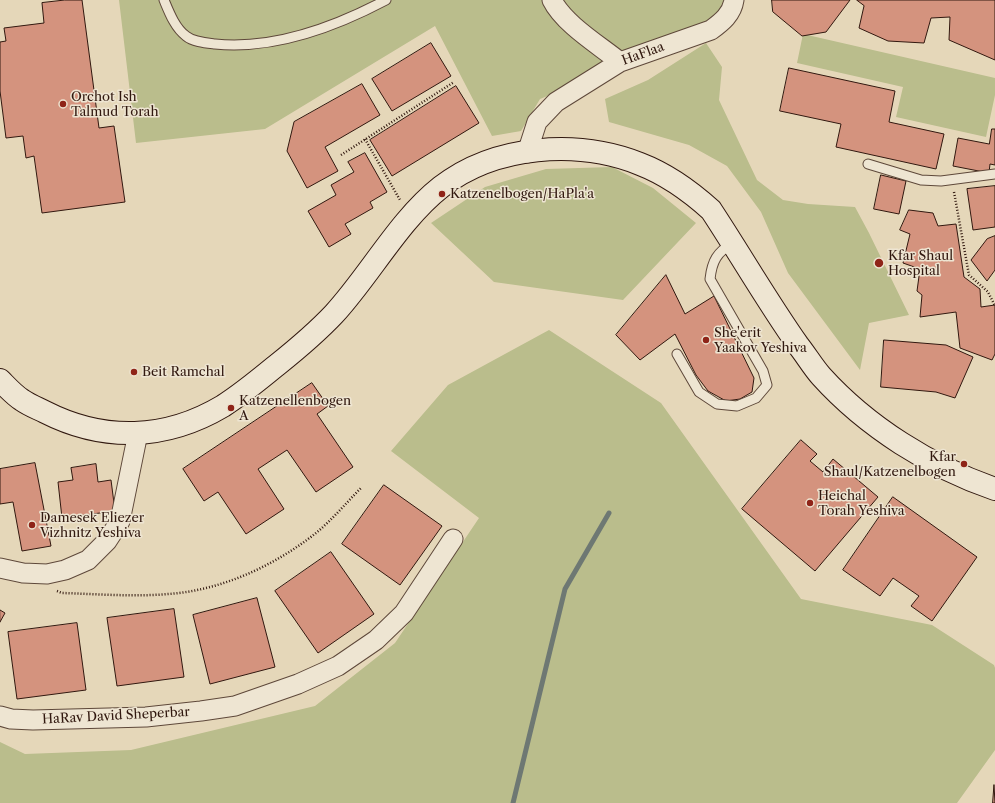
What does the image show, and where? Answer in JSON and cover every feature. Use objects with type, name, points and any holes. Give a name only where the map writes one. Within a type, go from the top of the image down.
[{"type":"street","points":[[552,0],[556,8],[568,20],[620,62]]},
{"type":"street","name":"HaFlaa","points":[[527,153],[537,122],[556,102],[620,62],[711,30],[723,21],[733,8],[734,0]]},
{"type":"street","points":[[0,380],[22,401],[56,418],[85,429],[112,433],[138,433],[163,430],[203,416],[223,406],[274,367],[317,331],[335,312],[410,218],[441,188],[459,176],[482,164],[549,149],[599,153],[640,164],[678,184],[694,195],[711,210],[782,322],[820,375],[853,408],[886,434],[910,449],[959,474],[995,489]]},
{"type":"street","points":[[0,568],[23,573],[47,574],[65,570],[88,560],[107,541],[120,521],[138,433]]},
{"type":"street","name":"HaRav David Sheperbar","points":[[0,716],[11,720],[146,717],[235,706],[298,684],[338,666],[376,640],[404,613],[453,539]]},
{"type":"lane","points":[[164,0],[178,27],[187,37],[206,43],[231,46],[262,43],[303,34],[335,24],[386,0]]},
{"type":"lane","points":[[868,164],[921,180],[951,180],[995,174]]},
{"type":"lane","points":[[677,354],[699,392],[717,404],[737,406],[756,398],[767,385],[763,371],[710,279],[712,264],[720,251],[733,243]]},
{"type":"path","points":[[341,155],[454,82]]},
{"type":"path","points":[[365,139],[410,218]]},
{"type":"path","points":[[951,180],[969,275],[988,292],[995,306]]},
{"type":"path","points":[[47,574],[53,589],[62,593],[169,594],[212,586],[242,577],[284,555],[317,533],[361,488]]},
{"type":"green space","points":[[119,0],[725,0],[721,16],[577,84],[540,99],[521,131],[492,136],[435,26],[265,129],[136,143]]},
{"type":"green space","points":[[803,34],[995,78],[995,95],[986,137],[896,117],[903,87],[797,63]]},
{"type":"green space","points":[[706,43],[722,67],[719,100],[757,180],[783,200],[808,204],[855,207],[909,315],[869,323],[860,370],[788,273],[761,212],[727,166],[689,145],[609,122],[605,99],[648,80]]},
{"type":"green space","points":[[612,167],[653,188],[696,223],[623,300],[494,282],[431,223],[485,187],[546,169]]},
{"type":"green space","points":[[549,330],[661,403],[801,599],[932,625],[994,665],[995,750],[957,803],[0,803],[0,742],[25,754],[131,750],[315,706],[395,643],[479,518],[391,451],[448,385]]},
{"type":"building","name":"Orchot Ish Talmud Torah","points":[[65,0],[82,0],[99,128],[114,126],[125,202],[42,213],[34,156],[26,158],[23,136],[6,138],[0,91],[0,42],[6,41],[4,28],[44,23],[42,3]]},
{"type":"building","points":[[772,0],[850,0],[826,32],[802,36],[773,12]]},
{"type":"building","points":[[857,0],[995,0],[995,60],[949,40],[950,17],[931,18],[924,43],[888,41],[859,28],[864,6]]},
{"type":"building","points":[[431,43],[451,76],[392,111],[372,79]]},
{"type":"building","points":[[789,68],[895,91],[889,122],[944,134],[936,169],[836,147],[841,124],[780,111]]},
{"type":"building","points":[[362,84],[380,115],[325,147],[338,171],[307,188],[287,151],[294,122]]},
{"type":"building","points":[[456,86],[479,123],[392,176],[370,140]]},
{"type":"building","points":[[992,129],[995,129],[995,165],[990,164],[989,173],[953,166],[958,138],[989,144]]},
{"type":"building","points":[[365,153],[387,192],[370,202],[373,208],[345,224],[351,234],[329,247],[308,211],[336,195],[331,185],[354,172],[348,162]]},
{"type":"building","points":[[881,175],[906,181],[899,214],[874,209]]},
{"type":"building","points":[[995,186],[995,227],[973,230],[967,189]]},
{"type":"building","points":[[909,210],[933,213],[938,226],[956,224],[964,277],[980,289],[981,307],[995,305],[995,354],[992,360],[960,348],[956,312],[920,317],[922,295],[917,291],[920,269],[903,263],[910,234],[900,230]]},
{"type":"building","points":[[995,236],[995,270],[987,281],[971,260],[987,239]]},
{"type":"building","name":"She'erit Yaakov Yeshiva","points":[[666,275],[685,314],[714,296],[754,378],[752,392],[740,399],[726,401],[708,391],[696,375],[675,334],[640,360],[616,335]]},
{"type":"building","points":[[884,340],[946,345],[973,357],[955,398],[936,392],[881,387]]},
{"type":"building","points":[[312,383],[328,406],[317,414],[353,467],[316,492],[287,450],[258,469],[284,509],[246,534],[218,492],[204,501],[183,469]]},
{"type":"building","name":"Heichal Torah Yeshiva","points":[[801,440],[817,454],[810,461],[823,472],[833,459],[878,497],[815,571],[742,509]]},
{"type":"building","name":"Damesek Eliezer Vizhnitz Yeshiva","points":[[35,463],[51,546],[22,551],[13,502],[0,504],[0,469]]},
{"type":"building","points":[[96,464],[98,482],[111,480],[115,511],[62,518],[58,482],[73,480],[71,468]]},
{"type":"building","points":[[384,485],[442,526],[400,585],[342,544]]},
{"type":"building","points":[[893,497],[977,557],[932,621],[911,606],[919,596],[893,578],[880,596],[843,570]]},
{"type":"building","points":[[331,552],[374,614],[318,653],[275,591]]},
{"type":"building","points":[[257,598],[275,667],[210,684],[193,615]]},
{"type":"building","points":[[174,609],[184,677],[117,686],[107,618]]},
{"type":"building","points":[[0,610],[5,613],[0,622]]},
{"type":"building","points":[[77,623],[86,690],[17,699],[8,632]]},
{"type":"building","points":[[994,785],[995,803],[993,803]]},
{"type":"waterway","points":[[513,803],[565,589],[609,513]]},
{"type":"place","name":"Orchot Ish Talmud Torah","points":[[63,104]]},
{"type":"place","name":"Katzenelbogen/HaPla'a","points":[[442,194]]},
{"type":"place","name":"Kfar Shaul Hospital","points":[[879,263]]},
{"type":"place","name":"She'erit Yaakov Yeshiva","points":[[706,340]]},
{"type":"place","name":"Beit Ramchal","points":[[134,372]]},
{"type":"place","name":"Katzenellenbogen A","points":[[231,408]]},
{"type":"place","name":"Kfar Shaul/Katzenelbogen","points":[[964,464]]},
{"type":"place","name":"Heichal Torah Yeshiva","points":[[810,503]]},
{"type":"place","name":"Damesek Eliezer Vizhnitz Yeshiva","points":[[32,525]]}]
